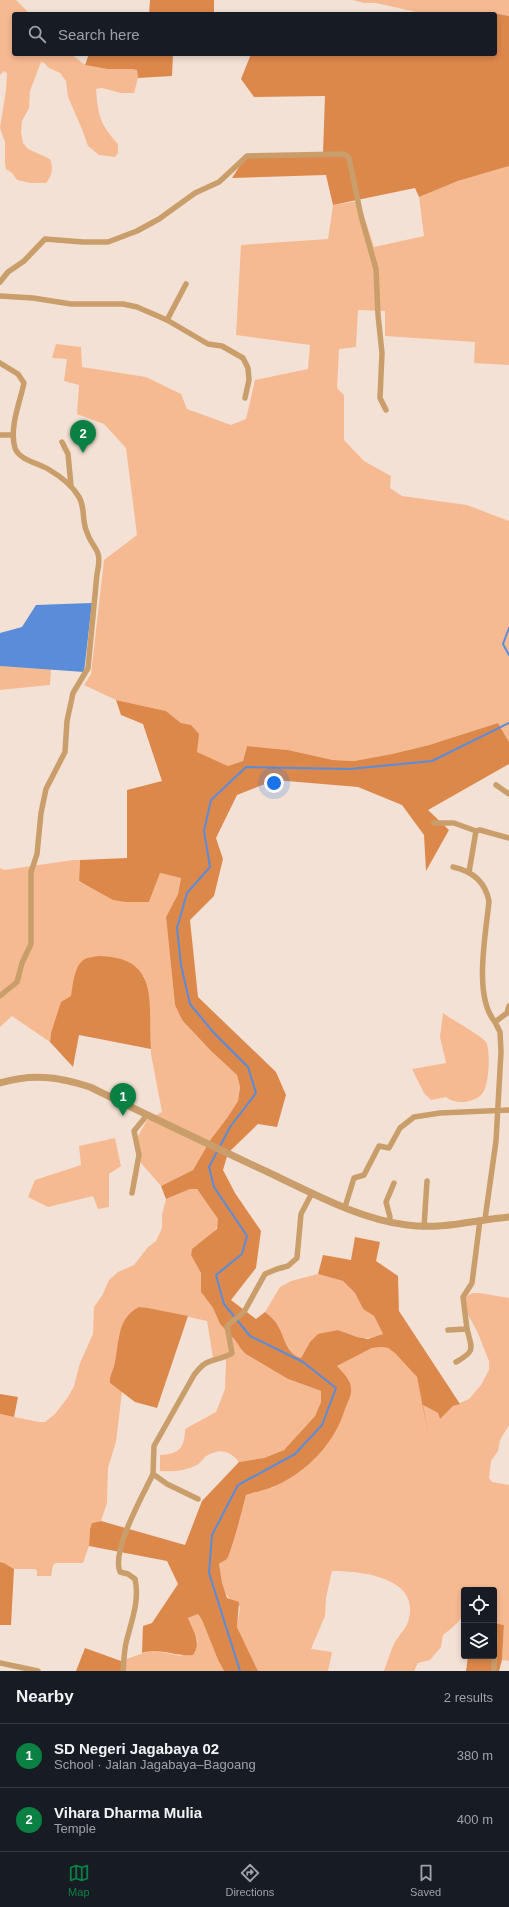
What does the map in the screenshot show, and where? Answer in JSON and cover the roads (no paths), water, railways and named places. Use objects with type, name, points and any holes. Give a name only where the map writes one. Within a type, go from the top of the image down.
[{"type":"street","points":[[0,282],[8,272],[24,261],[45,239],[108,242],[137,231],[159,219],[194,193],[219,182],[247,156],[344,154],[349,158],[376,269],[378,315],[382,353],[380,398],[386,410]]},
{"type":"street","points":[[166,320],[186,284]]},
{"type":"street","points":[[0,296],[33,298],[71,304],[123,304],[137,307],[166,320],[208,344],[222,346],[243,358],[248,368],[249,380],[245,398]]},
{"type":"street","points":[[0,363],[18,374],[24,383],[13,436],[16,450],[19,454],[47,468],[66,481],[71,487],[81,500],[86,530],[100,555],[88,668],[73,693],[67,721],[65,752],[46,789],[43,799],[37,854],[31,872],[31,944],[22,963],[17,982],[0,996]]},
{"type":"street","points":[[0,435],[13,436]]},
{"type":"street","points":[[62,442],[68,454],[71,487]]},
{"type":"street","points":[[496,785],[509,794]]},
{"type":"street","points":[[434,823],[454,823],[476,831],[480,830],[509,838]]},
{"type":"street","points":[[469,872],[476,831]]},
{"type":"street","points":[[452,868],[469,872],[481,881],[488,894],[489,902],[482,982],[486,1004],[500,1032],[501,1052],[496,1141],[472,1284],[463,1297],[466,1329],[472,1350],[470,1354],[456,1362]]},
{"type":"street","points":[[495,1022],[507,1013],[509,1006]]},
{"type":"street","points":[[0,1083],[39,1076],[66,1079],[90,1087],[312,1193],[372,1218],[424,1227],[446,1226],[482,1219],[509,1217]]},
{"type":"street","points":[[344,1207],[354,1178],[364,1175],[379,1146],[389,1148],[400,1128],[414,1118],[440,1113],[509,1110]]},
{"type":"street","points":[[132,1193],[139,1155],[134,1131],[147,1115]]},
{"type":"street","points":[[424,1227],[427,1181]]},
{"type":"street","points":[[389,1222],[390,1217],[386,1202],[394,1183]]},
{"type":"street","points":[[123,1671],[126,1645],[136,1603],[137,1590],[135,1579],[128,1574],[120,1572],[117,1565],[118,1555],[122,1540],[153,1474],[154,1446],[194,1375],[202,1366],[211,1361],[224,1358],[232,1353],[227,1326],[248,1307],[265,1274],[277,1268],[288,1266],[297,1258],[301,1214],[312,1193]]},
{"type":"street","points":[[448,1330],[466,1329]]},
{"type":"street","points":[[153,1474],[167,1484],[198,1499]]},
{"type":"street","points":[[494,1659],[494,1671]]},
{"type":"street","points":[[0,1663],[38,1671]]},
{"type":"water","points":[[92,603],[84,672],[0,666],[0,633],[22,627],[36,605]]},
{"type":"waterway","points":[[509,628],[503,644],[509,655]]},
{"type":"waterway","points":[[240,1671],[209,1573],[212,1535],[238,1485],[295,1454],[322,1425],[336,1388],[303,1362],[250,1336],[224,1304],[216,1275],[242,1254],[247,1236],[214,1187],[209,1167],[230,1127],[256,1093],[248,1067],[214,1033],[190,1004],[181,965],[177,928],[187,893],[210,867],[204,831],[211,800],[246,767],[350,769],[432,761],[509,723]]},
{"type":"place","name":"Vihara Dharma Mulia","points":[[83,453]]},
{"type":"place","name":"SD Negeri Jagabaya 02","points":[[123,1116]]}]
